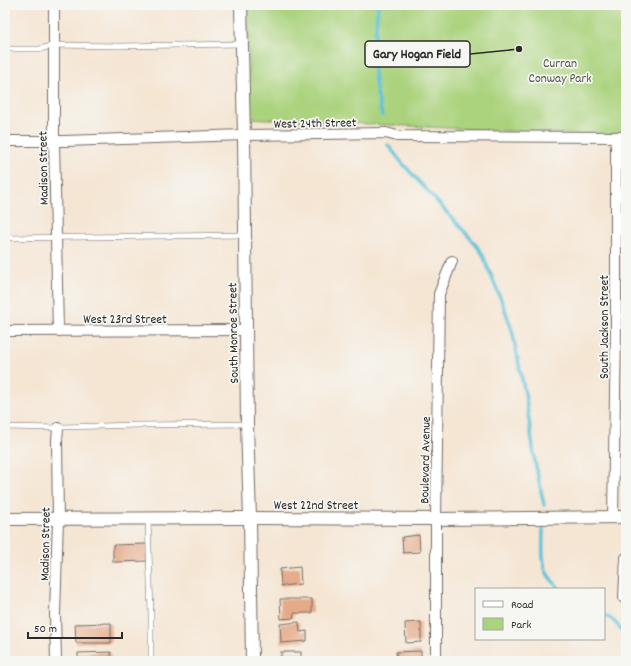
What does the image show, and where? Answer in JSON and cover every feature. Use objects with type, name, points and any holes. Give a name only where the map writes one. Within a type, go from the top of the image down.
[{"type":"street","name":"Madison Street","points":[[54,5],[54,141],[58,331]]},
{"type":"street","name":"South Monroe Street","points":[[241,5],[252,661]]},
{"type":"street","name":"West 24th Street","points":[[5,141],[64,141],[386,133],[397,136],[621,137]]},
{"type":"street","name":"South Jackson Street","points":[[613,518],[621,332],[621,137]]},
{"type":"street","name":"Boulevard Avenue","points":[[436,661],[439,294],[452,261]]},
{"type":"street","name":"West 23rd Street","points":[[5,331],[246,330]]},
{"type":"street","name":"Madison Street","points":[[56,661],[55,614],[58,519],[58,428]]},
{"type":"street","name":"West 22nd Street","points":[[5,519],[626,517]]},
{"type":"street","points":[[624,598],[626,558]]},
{"type":"lane","points":[[5,49],[40,49],[55,45],[121,46],[241,44]]},
{"type":"lane","points":[[5,238],[245,235]]},
{"type":"lane","points":[[5,427],[58,428],[138,425],[247,424]]},
{"type":"lane","points":[[148,519],[151,661]]},
{"type":"green space","name":"Curran Conway Park","points":[[248,5],[626,5],[626,137],[248,118]]},
{"type":"building","points":[[419,535],[420,552],[403,553],[402,537]]},
{"type":"building","points":[[147,544],[148,561],[113,562],[113,545]]},
{"type":"building","points":[[300,567],[301,584],[281,586],[280,569]]},
{"type":"building","points":[[280,599],[312,599],[312,613],[294,613],[293,618],[281,619]]},
{"type":"building","points":[[299,622],[300,632],[307,631],[307,641],[281,643],[280,624]]},
{"type":"building","points":[[421,622],[421,642],[406,643],[405,623]]},
{"type":"building","points":[[111,623],[111,643],[76,643],[75,624]]},
{"type":"building","points":[[421,651],[421,661],[397,661],[396,652]]},
{"type":"building","points":[[111,652],[111,661],[78,661],[78,653]]},
{"type":"building","points":[[281,652],[301,652],[301,661],[281,661]]},
{"type":"waterway","points":[[378,5],[374,65],[375,84],[382,116]]},
{"type":"waterway","points":[[388,145],[482,253],[512,330],[526,399],[535,462],[544,505]]},
{"type":"waterway","points":[[543,529],[544,566],[549,576],[559,588]]},
{"type":"waterway","points":[[605,616],[612,619],[618,625],[626,640]]},
{"type":"place","name":"Gary Hogan Field","points":[[519,49]]}]
